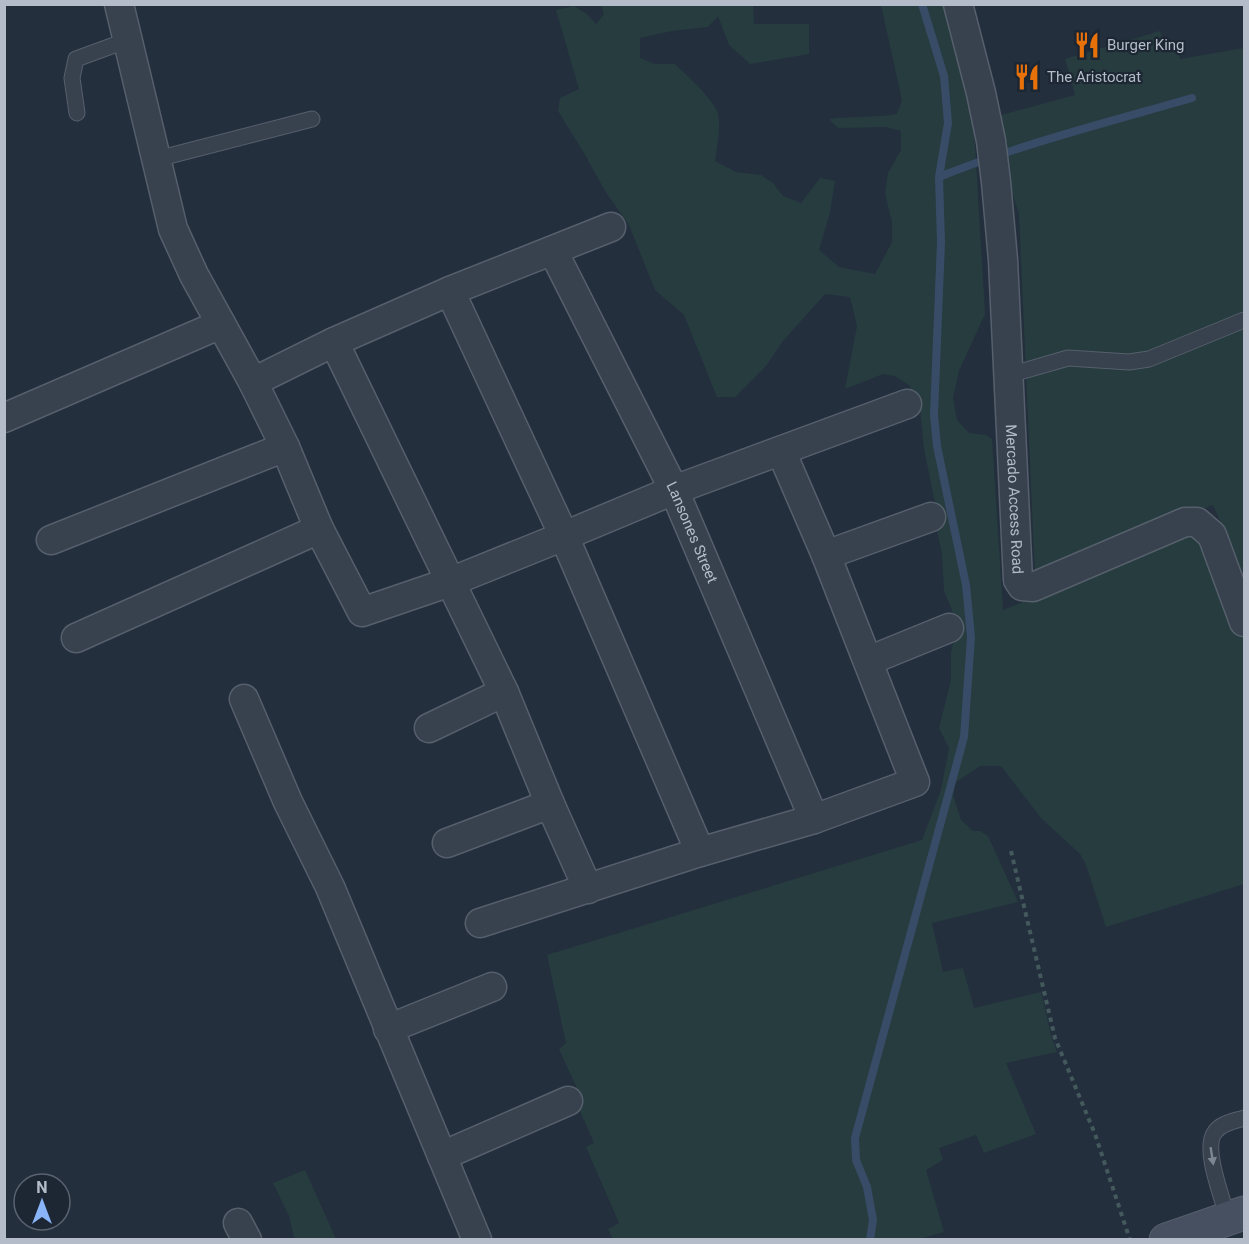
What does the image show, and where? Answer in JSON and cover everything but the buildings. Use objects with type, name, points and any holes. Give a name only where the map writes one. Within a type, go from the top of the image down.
[{"type":"main road","points":[[1166,1239],[1236,1216]]},
{"type":"street","points":[[119,4],[172,229],[194,275],[253,382],[285,447],[319,529],[362,612],[450,582],[674,490],[908,404]]},
{"type":"street","name":"Mercado Access Road","points":[[958,4],[991,141],[996,182],[1003,260],[1017,573],[1022,586],[1033,587],[1185,522],[1197,522],[1212,535],[1245,622]]},
{"type":"street","points":[[253,382],[334,342],[450,291],[611,227]]},
{"type":"street","name":"Lansones Street","points":[[553,251],[674,490],[814,819]]},
{"type":"street","points":[[450,291],[564,536],[700,852]]},
{"type":"street","points":[[4,418],[221,324]]},
{"type":"street","points":[[334,342],[504,692],[588,889]]},
{"type":"street","points":[[51,540],[285,447]]},
{"type":"street","points":[[480,923],[700,852],[814,819],[915,782],[868,661],[781,451]]},
{"type":"street","points":[[825,555],[932,517]]},
{"type":"street","points":[[76,638],[319,529]]},
{"type":"street","points":[[868,661],[949,628]]},
{"type":"street","points":[[429,728],[504,692]]},
{"type":"street","points":[[244,699],[284,793],[330,887],[477,1239]]},
{"type":"street","points":[[447,843],[550,804]]},
{"type":"street","points":[[388,1029],[492,987]]},
{"type":"street","points":[[442,1156],[568,1101]]},
{"type":"lane","points":[[77,113],[72,78],[76,59],[128,40]]},
{"type":"lane","points":[[157,159],[312,119]]},
{"type":"lane","points":[[1009,375],[1068,358],[1129,362],[1149,359],[1245,320]]},
{"type":"lane","points":[[1236,1216],[1210,1156],[1210,1143],[1215,1131],[1226,1124],[1245,1118]]},
{"type":"path","points":[[1011,851],[1055,1038],[1095,1134],[1130,1239]]},
{"type":"green space","points":[[601,5],[753,5],[754,24],[809,24],[809,54],[750,64],[729,45],[718,16],[708,27],[672,31],[640,38],[640,58],[655,64],[675,64],[711,101],[719,119],[715,161],[736,172],[761,175],[773,183],[783,196],[801,203],[820,178],[835,181],[830,212],[819,250],[839,267],[875,274],[892,242],[892,222],[885,194],[888,173],[901,150],[901,131],[886,127],[838,128],[829,119],[897,114],[902,100],[881,5],[944,5],[974,128],[985,314],[959,371],[953,398],[957,420],[969,433],[986,435],[992,439],[1003,610],[1221,523],[1213,505],[1035,577],[1019,214],[1005,171],[994,117],[1075,95],[1065,59],[1160,31],[1165,49],[1176,46],[1180,59],[1244,48],[1244,884],[1106,927],[1086,865],[1080,854],[1041,818],[1001,766],[980,766],[956,782],[953,795],[961,820],[973,831],[980,831],[988,836],[1018,902],[932,923],[943,972],[963,968],[974,1008],[1041,992],[1057,1052],[1006,1063],[1036,1134],[984,1153],[976,1135],[939,1148],[943,1160],[926,1170],[944,1232],[920,1239],[613,1239],[608,1229],[619,1223],[586,1147],[594,1143],[580,1111],[581,1097],[559,1049],[566,1043],[547,955],[922,840],[941,790],[949,748],[939,728],[951,680],[951,652],[956,634],[952,610],[944,591],[942,554],[936,526],[939,522],[924,449],[920,409],[909,385],[895,376],[883,374],[845,389],[857,326],[850,297],[825,294],[783,341],[766,366],[735,397],[717,397],[684,315],[655,290],[629,225],[605,191],[558,111],[560,98],[579,89],[556,10],[574,6],[587,14],[596,24],[604,14]]},
{"type":"green space","points":[[305,1170],[336,1239],[295,1239],[294,1237],[289,1216],[273,1183]]},
{"type":"waterway","points":[[870,1240],[873,1220],[867,1187],[856,1160],[855,1138],[964,737],[971,637],[966,585],[937,446],[934,415],[941,242],[939,177],[948,123],[944,76],[922,4]]},
{"type":"waterway","points":[[939,177],[1033,144],[1192,98]]},
{"type":"place","name":"Burger King","points":[[1087,45]]},
{"type":"place","name":"The Aristocrat","points":[[1027,77]]}]
